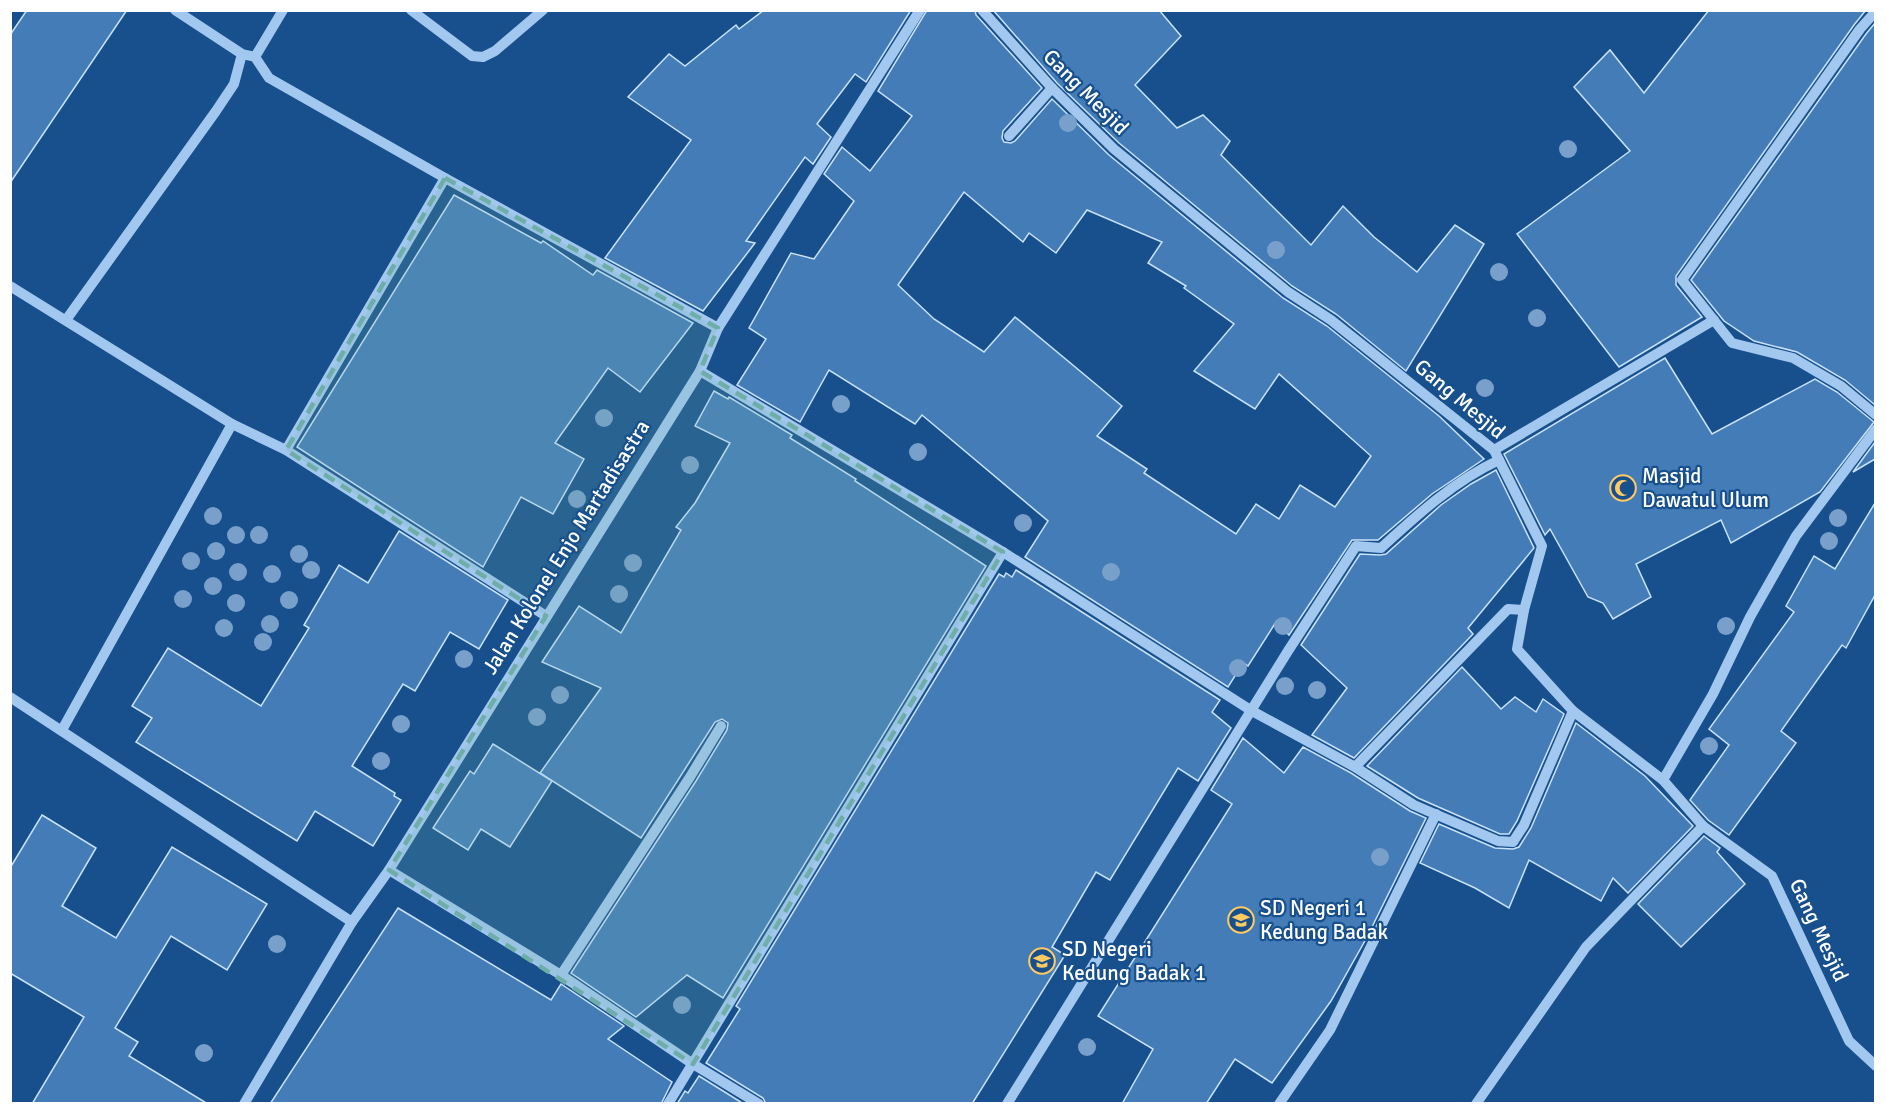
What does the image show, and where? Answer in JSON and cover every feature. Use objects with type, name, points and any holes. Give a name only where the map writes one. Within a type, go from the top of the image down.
[{"type":"street","points":[[175,10],[242,54],[255,57],[269,78],[718,328]]},
{"type":"street","points":[[255,57],[283,10]]},
{"type":"street","points":[[411,10],[472,56],[483,57],[495,51],[543,10]]},
{"type":"street","name":"Jalan Kolonel Enjo Martadisastra","points":[[244,1104],[352,921],[389,870],[700,370],[718,328],[920,10]]},
{"type":"street","name":"Gang Mesjid","points":[[982,10],[1052,88],[1114,148],[1288,292],[1331,320],[1496,455],[1542,546],[1524,610],[1517,649],[1573,711],[1663,780],[1702,826],[1772,876],[1849,1041],[1875,1066]]},
{"type":"street","points":[[1875,11],[1682,280],[1732,343],[1793,358],[1840,386],[1875,415]]},
{"type":"street","points":[[66,320],[234,84],[242,54]]},
{"type":"street","points":[[1009,136],[1052,88]]},
{"type":"street","points":[[286,450],[446,178]]},
{"type":"street","points":[[10,286],[232,424],[286,450],[546,616]]},
{"type":"street","points":[[1007,1104],[1356,546],[1382,548],[1411,520],[1496,455],[1714,320]]},
{"type":"street","points":[[700,370],[1003,552],[1252,711],[1354,767],[1414,805],[1498,841],[1513,842],[1524,825],[1573,711]]},
{"type":"street","points":[[62,730],[232,424]]},
{"type":"street","points":[[1663,780],[1713,694],[1750,616],[1796,536],[1875,429]]},
{"type":"street","points":[[668,1104],[1003,552]]},
{"type":"street","points":[[1354,767],[1508,609],[1524,610]]},
{"type":"street","points":[[10,697],[352,921]]},
{"type":"street","points":[[561,975],[721,726]]},
{"type":"street","points":[[1279,1104],[1330,1030],[1436,814]]},
{"type":"street","points":[[1476,1104],[1586,947],[1702,826]]},
{"type":"street","points":[[389,870],[561,975],[693,1064],[759,1104]]},
{"type":"highlighted area","points":[[445,178],[718,328],[700,371],[1003,552],[693,1064],[389,870],[546,616],[286,450]]},
{"type":"building","points":[[27,10],[127,10],[10,183],[10,35]]},
{"type":"building","points":[[764,10],[911,10],[866,82],[855,74],[817,124],[831,137],[813,164],[805,157],[746,241],[755,243],[703,311],[605,258],[691,140],[628,97],[669,54],[685,66],[736,25],[739,29]]},
{"type":"building","points":[[927,10],[975,10],[976,15],[1042,88],[1003,131],[1004,142],[1015,141],[1052,99],[1109,155],[1283,298],[1327,326],[1439,416],[1484,459],[1432,494],[1378,540],[1352,540],[1289,635],[1276,622],[1248,666],[1243,663],[1228,687],[1025,557],[1048,521],[922,415],[915,424],[829,370],[800,422],[737,385],[766,339],[749,328],[791,253],[814,259],[854,201],[824,174],[842,147],[870,171],[912,116],[878,91]],"holes":[[[964,192],[1023,242],[1029,233],[1056,253],[1087,210],[1162,242],[1148,263],[1186,286],[1184,288],[1234,324],[1194,371],[1255,409],[1279,374],[1371,456],[1335,507],[1300,485],[1279,519],[1256,504],[1236,534],[1144,473],[1147,469],[1097,436],[1122,406],[1015,317],[984,352],[934,319],[898,285]]]},
{"type":"building","points":[[993,10],[1159,10],[1181,36],[1135,85],[1177,128],[1203,115],[1230,141],[1221,155],[1311,245],[1343,206],[1374,237],[1417,272],[1455,225],[1484,244],[1406,371],[1336,314],[1292,286],[1119,143],[1057,83]]},
{"type":"building","points":[[1709,10],[1866,10],[1676,276],[1676,285],[1702,317],[1619,367],[1517,234],[1630,151],[1574,87],[1610,50],[1644,93]]},
{"type":"building","points":[[1875,23],[1875,405],[1845,380],[1797,352],[1754,341],[1724,321],[1691,280]]},
{"type":"building","points":[[454,195],[541,243],[543,241],[593,275],[597,270],[693,323],[640,392],[608,368],[555,443],[584,459],[553,514],[521,497],[483,567],[297,447]]},
{"type":"building","name":"Masjid Dawatul Ulum","points":[[1665,358],[1712,434],[1815,379],[1837,392],[1874,422],[1820,492],[1731,543],[1721,520],[1636,564],[1651,597],[1613,619],[1603,603],[1588,597],[1550,529],[1545,535],[1504,454]]},
{"type":"building","points":[[714,391],[728,399],[729,397],[792,435],[790,438],[986,566],[723,998],[687,975],[636,1017],[571,973],[696,781],[727,730],[728,723],[722,719],[715,722],[641,838],[540,773],[601,688],[542,662],[579,606],[621,633],[681,530],[676,527],[695,503],[730,443],[695,426]]},
{"type":"building","points":[[1875,442],[1875,459],[1853,472]]},
{"type":"building","points":[[1496,470],[1534,548],[1468,628],[1473,634],[1354,758],[1312,735],[1347,688],[1301,645],[1360,554],[1386,554],[1441,505]]},
{"type":"building","points":[[1875,503],[1875,595],[1846,648],[1842,645],[1781,731],[1796,743],[1729,835],[1708,820],[1690,800],[1729,745],[1709,729],[1794,612],[1786,606],[1814,556],[1835,569]]},
{"type":"building","points":[[399,531],[508,600],[479,649],[450,632],[415,691],[403,684],[352,766],[395,793],[394,796],[401,800],[373,846],[315,811],[297,841],[136,742],[152,718],[132,706],[168,648],[261,706],[309,628],[304,625],[339,565],[368,583]]},
{"type":"building","points":[[1016,570],[1220,700],[1212,712],[1231,728],[1198,781],[1178,768],[1110,880],[1096,872],[1052,947],[1065,955],[972,1104],[766,1104],[763,1098],[706,1063],[740,1009],[736,1006],[999,574],[1004,577],[1006,573],[1012,577]]},
{"type":"building","points":[[1462,667],[1501,709],[1515,697],[1536,712],[1543,699],[1564,714],[1517,821],[1509,834],[1500,834],[1418,798],[1367,766]]},
{"type":"building","points":[[1576,723],[1645,776],[1693,826],[1628,893],[1613,878],[1601,901],[1529,860],[1509,908],[1475,888],[1420,863],[1439,824],[1495,848],[1519,847],[1531,828]]},
{"type":"building","name":"SD Negeri 1 Kedung Badak","points":[[1243,738],[1284,773],[1303,747],[1351,773],[1410,811],[1426,818],[1366,939],[1331,1001],[1272,1083],[1235,1059],[1206,1104],[1122,1104],[1153,1049],[1098,1016],[1232,804],[1211,790]]},
{"type":"building","points":[[493,744],[552,781],[510,847],[481,829],[468,850],[433,828],[470,771],[474,774]]},
{"type":"building","points":[[42,815],[96,848],[62,906],[116,938],[172,847],[267,904],[227,970],[171,936],[115,1028],[138,1042],[129,1056],[208,1104],[32,1104],[84,1017],[10,973],[10,868]]},
{"type":"building","points":[[1704,836],[1720,848],[1717,852],[1745,884],[1681,947],[1638,904]]},
{"type":"building","points":[[398,908],[551,1000],[561,984],[624,1026],[608,1039],[672,1082],[661,1104],[270,1104]]},
{"type":"building","points":[[699,1076],[744,1104],[677,1104],[685,1091],[688,1093]]},
{"type":"place","name":"Masjid Dawatul Ulum","points":[[1623,488]]},
{"type":"place","name":"SD Negeri 1 Kedung Badak","points":[[1241,920]]},
{"type":"place","name":"SD Negeri Kedung Badak 1","points":[[1042,961]]}]
